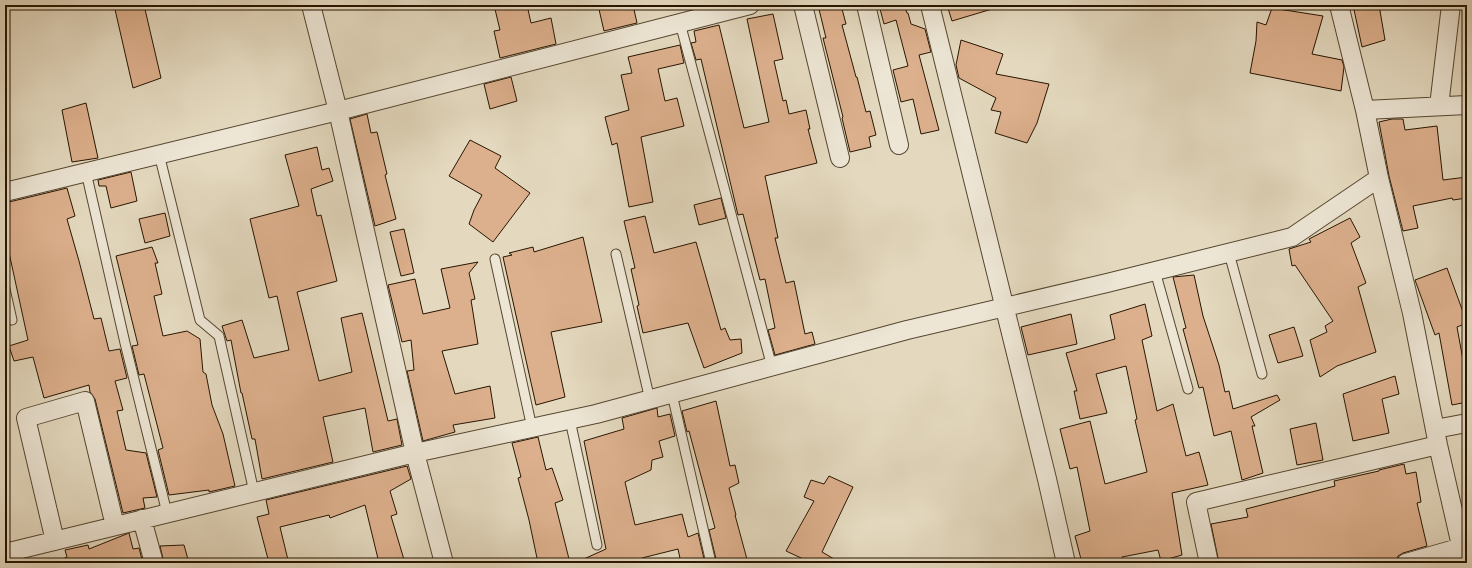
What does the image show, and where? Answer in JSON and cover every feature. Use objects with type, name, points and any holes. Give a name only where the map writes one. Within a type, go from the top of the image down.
[{"type":"street","points":[[312,5],[338,111],[415,453],[444,563]]},
{"type":"street","points":[[5,192],[338,111],[750,5]]},
{"type":"street","points":[[803,5],[840,158]]},
{"type":"street","points":[[866,5],[899,145]]},
{"type":"street","points":[[930,5],[1066,563]]},
{"type":"street","points":[[1339,5],[1412,313],[1437,437],[1464,555],[1406,563]]},
{"type":"street","points":[[1439,106],[1451,5]]},
{"type":"street","points":[[1365,110],[1467,105]]},
{"type":"street","points":[[5,553],[415,453],[570,420],[650,400],[907,330],[1292,237],[1379,178]]},
{"type":"street","points":[[55,541],[26,418],[85,401],[115,526]]},
{"type":"street","points":[[1209,563],[1196,502],[1437,437],[1467,423]]},
{"type":"street","points":[[142,519],[154,563]]},
{"type":"lane","points":[[680,23],[772,367]]},
{"type":"lane","points":[[159,154],[200,320],[219,336],[254,492]]},
{"type":"lane","points":[[86,172],[125,343],[167,513]]},
{"type":"lane","points":[[1229,253],[1262,374]]},
{"type":"lane","points":[[616,254],[650,400]]},
{"type":"lane","points":[[495,258],[532,428]]},
{"type":"lane","points":[[1155,271],[1188,389]]},
{"type":"lane","points":[[5,289],[12,320]]},
{"type":"lane","points":[[672,394],[711,563]]},
{"type":"lane","points":[[570,420],[596,545]]},
{"type":"building","points":[[114,5],[144,5],[161,78],[133,88]]},
{"type":"building","points":[[494,5],[527,5],[531,23],[551,18],[556,44],[500,58],[494,31],[500,30]]},
{"type":"building","points":[[598,5],[633,5],[637,23],[604,31]]},
{"type":"building","points":[[818,5],[841,5],[846,24],[842,25],[856,77],[866,112],[870,111],[876,135],[869,137],[871,147],[850,152],[843,117],[823,38],[826,38]]},
{"type":"building","points":[[879,5],[904,5],[911,24],[925,29],[931,52],[919,55],[939,130],[921,134],[913,99],[901,102],[893,70],[908,66],[896,20],[884,24]]},
{"type":"building","points":[[947,5],[992,5],[992,9],[952,21]]},
{"type":"building","points":[[1353,5],[1379,5],[1385,40],[1362,47]]},
{"type":"building","points":[[1272,8],[1323,16],[1312,54],[1342,60],[1344,67],[1341,91],[1250,73],[1256,41],[1257,22],[1266,25]]},
{"type":"building","points":[[773,14],[783,59],[774,61],[783,101],[786,100],[789,114],[806,110],[810,129],[808,129],[817,163],[765,176],[778,238],[775,238],[786,283],[794,281],[805,334],[812,332],[815,344],[775,355],[768,330],[775,328],[765,279],[760,280],[743,214],[738,215],[701,59],[696,60],[691,43],[696,42],[694,31],[719,25],[744,128],[769,122],[747,19]]},
{"type":"building","points":[[961,40],[1003,54],[996,74],[1049,84],[1037,123],[1027,143],[995,133],[1001,112],[991,110],[996,98],[959,78],[956,65]]},
{"type":"building","points":[[680,45],[684,63],[658,69],[665,101],[677,98],[684,126],[641,137],[653,202],[629,207],[617,143],[612,145],[605,117],[629,110],[621,75],[632,73],[628,57]]},
{"type":"building","points":[[511,77],[517,101],[490,109],[484,84]]},
{"type":"building","points":[[86,103],[98,158],[72,162],[62,110]]},
{"type":"building","points":[[367,114],[371,133],[377,132],[387,174],[385,175],[396,219],[375,226],[350,119]]},
{"type":"building","points":[[1392,119],[1403,119],[1405,130],[1437,126],[1443,180],[1467,177],[1467,198],[1453,200],[1452,198],[1413,206],[1418,228],[1403,231],[1389,176],[1379,122]]},
{"type":"building","points":[[470,140],[501,156],[495,168],[530,193],[493,242],[469,224],[482,195],[449,176]]},
{"type":"building","points":[[317,147],[322,170],[329,168],[333,181],[311,189],[317,216],[321,215],[337,281],[297,292],[319,381],[352,372],[341,318],[362,313],[388,421],[397,419],[402,445],[373,452],[365,408],[323,417],[333,462],[262,479],[255,439],[252,439],[241,393],[231,340],[227,341],[222,326],[242,320],[254,358],[289,350],[277,296],[269,298],[250,219],[299,206],[285,155]]},
{"type":"building","points":[[131,172],[137,201],[111,208],[106,186],[99,186],[98,180]]},
{"type":"building","points":[[67,188],[75,216],[67,219],[94,319],[101,318],[109,351],[120,349],[127,378],[115,381],[123,410],[117,411],[126,450],[146,453],[157,497],[143,498],[145,508],[123,513],[95,399],[90,392],[89,385],[44,398],[33,357],[14,361],[9,346],[28,340],[5,234],[5,203]]},
{"type":"building","points":[[721,198],[726,218],[699,225],[694,205]]},
{"type":"building","points":[[165,213],[170,236],[145,243],[139,219]]},
{"type":"building","points":[[645,216],[654,253],[696,242],[721,330],[725,328],[730,340],[741,339],[742,353],[704,368],[688,323],[643,333],[637,306],[639,305],[631,269],[635,268],[624,221]]},
{"type":"building","points":[[1350,218],[1360,237],[1351,243],[1366,283],[1358,287],[1376,352],[1337,366],[1320,377],[1310,340],[1327,332],[1325,326],[1333,321],[1295,265],[1292,266],[1289,249],[1311,242],[1309,239]]},
{"type":"building","points":[[404,229],[414,273],[401,276],[390,232]]},
{"type":"building","points":[[583,237],[602,322],[551,332],[565,397],[536,405],[503,257],[512,255],[509,253],[533,247],[534,252]]},
{"type":"building","points":[[152,247],[158,263],[155,263],[162,294],[154,296],[163,336],[187,331],[200,339],[203,372],[206,374],[212,405],[223,434],[235,486],[209,492],[209,490],[169,495],[158,450],[163,448],[144,374],[139,375],[132,346],[138,345],[116,256]]},
{"type":"building","points":[[478,262],[469,273],[475,299],[471,300],[478,344],[442,351],[455,394],[490,386],[495,418],[453,425],[455,432],[423,441],[407,371],[414,370],[411,340],[402,342],[388,285],[415,279],[423,314],[450,308],[441,269]]},
{"type":"building","points":[[1447,268],[1467,323],[1457,327],[1467,382],[1467,402],[1452,405],[1439,333],[1435,335],[1415,280]]},
{"type":"building","points":[[1194,275],[1203,316],[1219,365],[1225,392],[1229,391],[1233,409],[1277,395],[1280,400],[1251,417],[1255,426],[1252,426],[1263,473],[1242,480],[1231,431],[1214,436],[1203,387],[1199,388],[1183,329],[1186,328],[1173,277]]},
{"type":"building","points":[[1145,304],[1152,336],[1142,340],[1157,411],[1173,404],[1186,456],[1199,452],[1208,485],[1172,493],[1182,555],[1161,561],[1158,550],[1122,557],[1123,563],[1082,563],[1075,536],[1090,531],[1077,467],[1070,469],[1060,429],[1090,421],[1105,484],[1147,472],[1135,420],[1137,419],[1126,366],[1096,374],[1107,413],[1080,419],[1074,391],[1077,391],[1066,353],[1115,339],[1110,315]]},
{"type":"building","points":[[1071,314],[1077,344],[1028,355],[1021,327]]},
{"type":"building","points":[[1294,327],[1303,356],[1278,363],[1269,335]]},
{"type":"building","points":[[1395,376],[1399,394],[1382,399],[1389,433],[1353,441],[1343,394]]},
{"type":"building","points":[[716,401],[730,466],[735,465],[739,483],[729,488],[748,563],[717,563],[709,530],[715,528],[689,431],[687,432],[682,411]]},
{"type":"building","points":[[657,408],[658,417],[670,414],[675,436],[659,441],[663,457],[652,460],[651,470],[625,482],[635,525],[682,514],[688,537],[698,533],[705,563],[681,563],[678,549],[642,558],[643,563],[575,563],[606,549],[584,441],[624,429],[622,418]]},
{"type":"building","points":[[1316,423],[1323,460],[1297,465],[1290,429]]},
{"type":"building","points":[[538,437],[546,470],[552,468],[563,500],[555,503],[570,563],[538,563],[518,478],[521,477],[512,443]]},
{"type":"building","points":[[1404,464],[1406,474],[1416,472],[1421,502],[1417,503],[1427,546],[1403,553],[1398,556],[1396,563],[1219,563],[1211,524],[1248,517],[1246,509],[1335,486],[1334,481]]},
{"type":"building","points":[[407,466],[411,479],[390,491],[397,514],[391,516],[405,563],[379,563],[365,505],[330,518],[329,515],[280,527],[288,560],[269,563],[257,517],[269,514],[266,500]]},
{"type":"building","points":[[829,476],[853,487],[822,552],[841,563],[812,563],[786,551],[814,501],[804,497],[811,480],[824,484]]},
{"type":"building","points":[[129,533],[133,549],[139,548],[143,563],[55,563],[67,557],[65,550],[88,545],[89,549]]},
{"type":"building","points":[[184,545],[189,563],[164,563],[160,546]]}]
